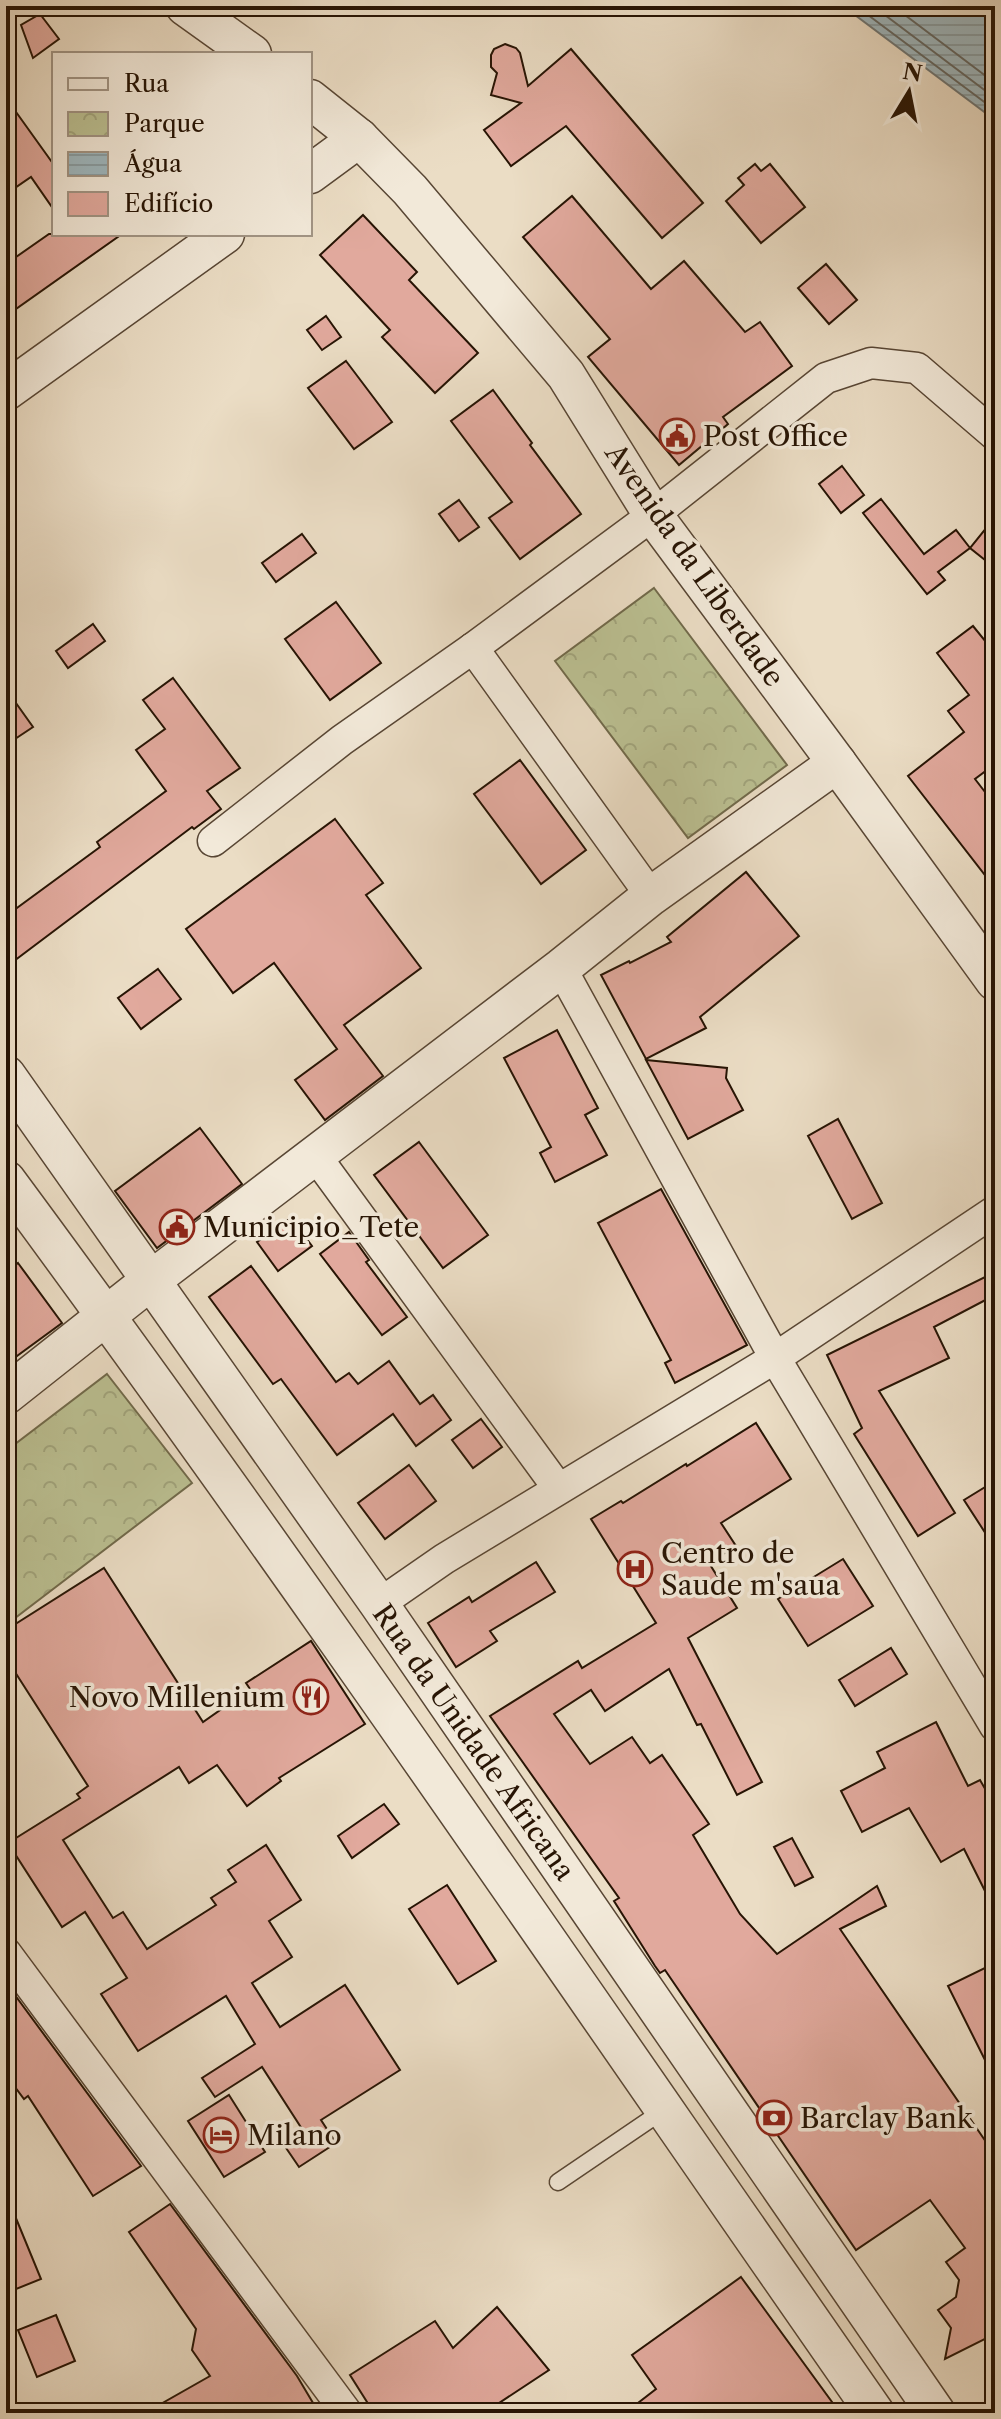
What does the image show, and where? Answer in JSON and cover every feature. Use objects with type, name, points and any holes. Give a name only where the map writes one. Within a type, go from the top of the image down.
[{"type":"street","points":[[185,6],[249,52]]},
{"type":"street","name":"Avenida da Liberdade","points":[[312,101],[359,138],[410,190],[566,375],[653,515],[995,981]]},
{"type":"street","points":[[312,173],[359,138]]},
{"type":"street","points":[[6,391],[222,236]]},
{"type":"street","points":[[213,841],[342,740],[653,515],[826,378],[871,363],[917,368],[995,435]]},
{"type":"street","points":[[473,648],[651,896]]},
{"type":"street","points":[[6,1395],[651,896],[837,763]]},
{"type":"street","points":[[561,968],[775,1358],[995,1726]]},
{"type":"street","name":"Rua da Unidade Africana","points":[[6,1075],[379,1604],[936,2413]]},
{"type":"street","points":[[315,1155],[558,1488]]},
{"type":"street","name":"Rua da Unidade Africana","points":[[6,1180],[106,1315],[875,2413]]},
{"type":"street","points":[[379,1604],[444,1559],[558,1488],[775,1358],[995,1211]]},
{"type":"street","points":[[6,1953],[347,2413]]},
{"type":"lane","points":[[558,2182],[664,2110]]},
{"type":"green space","points":[[654,588],[787,765],[688,838],[555,661]]},
{"type":"green space","points":[[107,1374],[192,1483],[6,1625],[6,1451]]},
{"type":"water","points":[[843,6],[995,6],[995,120]]},
{"type":"building","points":[[40,14],[59,39],[33,58],[21,25]]},
{"type":"building","points":[[505,44],[520,53],[528,86],[571,49],[703,203],[662,238],[566,126],[511,166],[484,130],[521,103],[491,95],[497,73],[491,67],[491,55],[494,49]]},
{"type":"building","points":[[6,98],[52,162],[52,207],[31,177],[6,194]]},
{"type":"building","points":[[755,164],[761,171],[770,164],[805,207],[761,243],[726,201],[744,185],[738,178]]},
{"type":"building","points":[[572,196],[651,289],[684,261],[745,332],[760,322],[792,366],[723,417],[728,424],[679,465],[588,357],[610,339],[523,237]]},
{"type":"building","points":[[363,215],[417,272],[409,280],[478,353],[435,393],[382,337],[390,330],[320,255]]},
{"type":"building","points":[[49,234],[119,236],[6,316],[6,264]]},
{"type":"building","points":[[826,264],[857,300],[829,324],[798,288]]},
{"type":"building","points":[[326,316],[341,337],[322,350],[307,330]]},
{"type":"building","points":[[346,361],[392,422],[354,449],[308,388]]},
{"type":"building","points":[[493,390],[581,514],[520,559],[489,518],[512,502],[451,421]]},
{"type":"building","points":[[842,466],[864,495],[841,513],[819,484]]},
{"type":"building","points":[[881,499],[924,554],[956,530],[970,548],[938,572],[945,580],[927,594],[863,513]]},
{"type":"building","points":[[459,500],[479,527],[459,541],[439,514]]},
{"type":"building","points":[[995,517],[995,568],[970,548]]},
{"type":"building","points":[[302,534],[316,553],[276,582],[262,563]]},
{"type":"building","points":[[336,602],[381,663],[330,700],[285,639]]},
{"type":"building","points":[[93,624],[105,641],[68,668],[56,651]]},
{"type":"building","points":[[973,626],[995,653],[995,764],[975,779],[995,805],[995,888],[908,776],[964,732],[948,711],[969,695],[937,653]]},
{"type":"building","points":[[173,678],[240,768],[207,791],[221,809],[194,829],[192,827],[6,967],[6,916],[100,847],[97,842],[166,791],[136,750],[165,729],[143,700]]},
{"type":"building","points":[[6,689],[33,727],[6,745]]},
{"type":"building","points":[[520,760],[586,850],[541,884],[474,794]]},
{"type":"building","points":[[335,819],[383,883],[366,895],[421,968],[344,1025],[383,1076],[325,1120],[295,1080],[337,1049],[274,963],[233,993],[186,929]]},
{"type":"building","points":[[746,872],[799,936],[700,1017],[706,1028],[646,1059],[601,975],[671,942],[667,937]]},
{"type":"building","points":[[158,969],[181,999],[141,1029],[118,998]]},
{"type":"building","points":[[557,1030],[598,1108],[585,1115],[607,1155],[555,1182],[540,1153],[551,1147],[504,1058]]},
{"type":"building","points":[[646,1060],[727,1068],[726,1078],[743,1110],[688,1139]]},
{"type":"building","points":[[838,1119],[882,1203],[852,1219],[808,1136]]},
{"type":"building","points":[[200,1128],[242,1184],[157,1248],[115,1191]]},
{"type":"building","points":[[419,1142],[488,1235],[443,1268],[374,1175]]},
{"type":"building","points":[[661,1189],[747,1345],[675,1383],[665,1363],[671,1360],[598,1223]]},
{"type":"building","points":[[291,1218],[312,1246],[278,1271],[257,1242]]},
{"type":"building","points":[[349,1232],[369,1260],[366,1262],[407,1317],[382,1335],[320,1254]]},
{"type":"building","points":[[18,1263],[62,1323],[6,1364],[6,1272]]},
{"type":"building","points":[[251,1266],[336,1382],[349,1373],[358,1384],[389,1361],[420,1404],[433,1395],[451,1420],[416,1446],[393,1414],[337,1455],[281,1379],[273,1384],[209,1297]]},
{"type":"building","points":[[985,1277],[995,1295],[934,1327],[949,1358],[879,1391],[955,1513],[918,1536],[854,1434],[862,1428],[827,1355]]},
{"type":"building","points":[[481,1419],[502,1447],[473,1468],[452,1440]]},
{"type":"building","points":[[756,1423],[791,1479],[721,1523],[736,1546],[709,1563],[737,1608],[688,1638],[762,1782],[737,1795],[669,1669],[605,1711],[591,1690],[554,1714],[590,1764],[632,1737],[650,1763],[662,1755],[709,1824],[693,1835],[740,1914],[777,1954],[877,1886],[886,1906],[840,1929],[995,2155],[995,2334],[945,2359],[951,2328],[938,2310],[956,2297],[959,2280],[946,2262],[965,2248],[930,2200],[856,2250],[665,1970],[660,1973],[655,1966],[614,1901],[619,1898],[490,1716],[578,1661],[582,1668],[656,1623],[591,1519],[687,1466]]},
{"type":"building","points":[[409,1465],[436,1501],[385,1539],[358,1503]]},
{"type":"building","points":[[995,1481],[995,1548],[964,1500]]},
{"type":"building","points":[[843,1559],[873,1606],[808,1646],[778,1599]]},
{"type":"building","points":[[536,1562],[555,1592],[490,1631],[497,1641],[456,1667],[428,1623],[469,1597],[472,1602]]},
{"type":"building","points":[[104,1568],[203,1722],[250,1689],[246,1683],[311,1641],[365,1724],[279,1778],[281,1781],[247,1806],[217,1765],[189,1783],[179,1767],[63,1840],[113,1918],[123,1912],[147,1949],[216,1905],[211,1898],[236,1882],[228,1870],[266,1845],[301,1900],[269,1921],[292,1957],[252,1983],[280,2027],[345,1985],[400,2070],[321,2120],[336,2143],[299,2167],[282,2142],[302,2129],[262,2067],[215,2097],[202,2078],[255,2044],[226,1996],[138,2051],[101,1994],[127,1978],[85,1912],[62,1927],[8,1843],[80,1798],[77,1794],[88,1786],[6,1658],[6,1630]]},
{"type":"building","points":[[891,1648],[907,1674],[855,1706],[839,1680]]},
{"type":"building","points":[[936,1722],[968,1786],[980,1780],[995,1806],[995,1911],[964,1849],[941,1862],[909,1808],[862,1832],[841,1791],[885,1768],[877,1752]]},
{"type":"building","points":[[384,1804],[399,1824],[352,1858],[338,1836]]},
{"type":"building","points":[[792,1838],[813,1877],[795,1886],[774,1847]]},
{"type":"building","points":[[447,1885],[496,1961],[458,1984],[409,1909]]},
{"type":"building","points":[[995,1963],[995,2080],[948,1986]]},
{"type":"building","points":[[6,1983],[141,2166],[93,2196],[28,2096],[24,2099],[6,2075]]},
{"type":"building","points":[[229,2095],[265,2152],[224,2177],[188,2121]]},
{"type":"building","points":[[6,2194],[41,2279],[6,2293]]},
{"type":"building","points":[[170,2204],[297,2376],[319,2413],[145,2413],[210,2376],[192,2350],[196,2329],[129,2232]]},
{"type":"building","points":[[741,2277],[840,2413],[625,2413],[656,2389],[632,2355]]},
{"type":"building","points":[[497,2307],[549,2370],[484,2413],[374,2413],[350,2375],[435,2321],[453,2348]]},
{"type":"building","points":[[56,2315],[75,2361],[37,2377],[18,2330]]},
{"type":"place","name":"Post Office","points":[[677,436]]},
{"type":"place","name":"Municipio_Tete","points":[[177,1227]]},
{"type":"place","name":"Centro de Saude m'saua","points":[[635,1569]]},
{"type":"place","name":"Novo Millenium","points":[[311,1697]]},
{"type":"place","name":"Barclay Bank","points":[[774,2118]]},
{"type":"place","name":"Milano","points":[[221,2135]]}]
